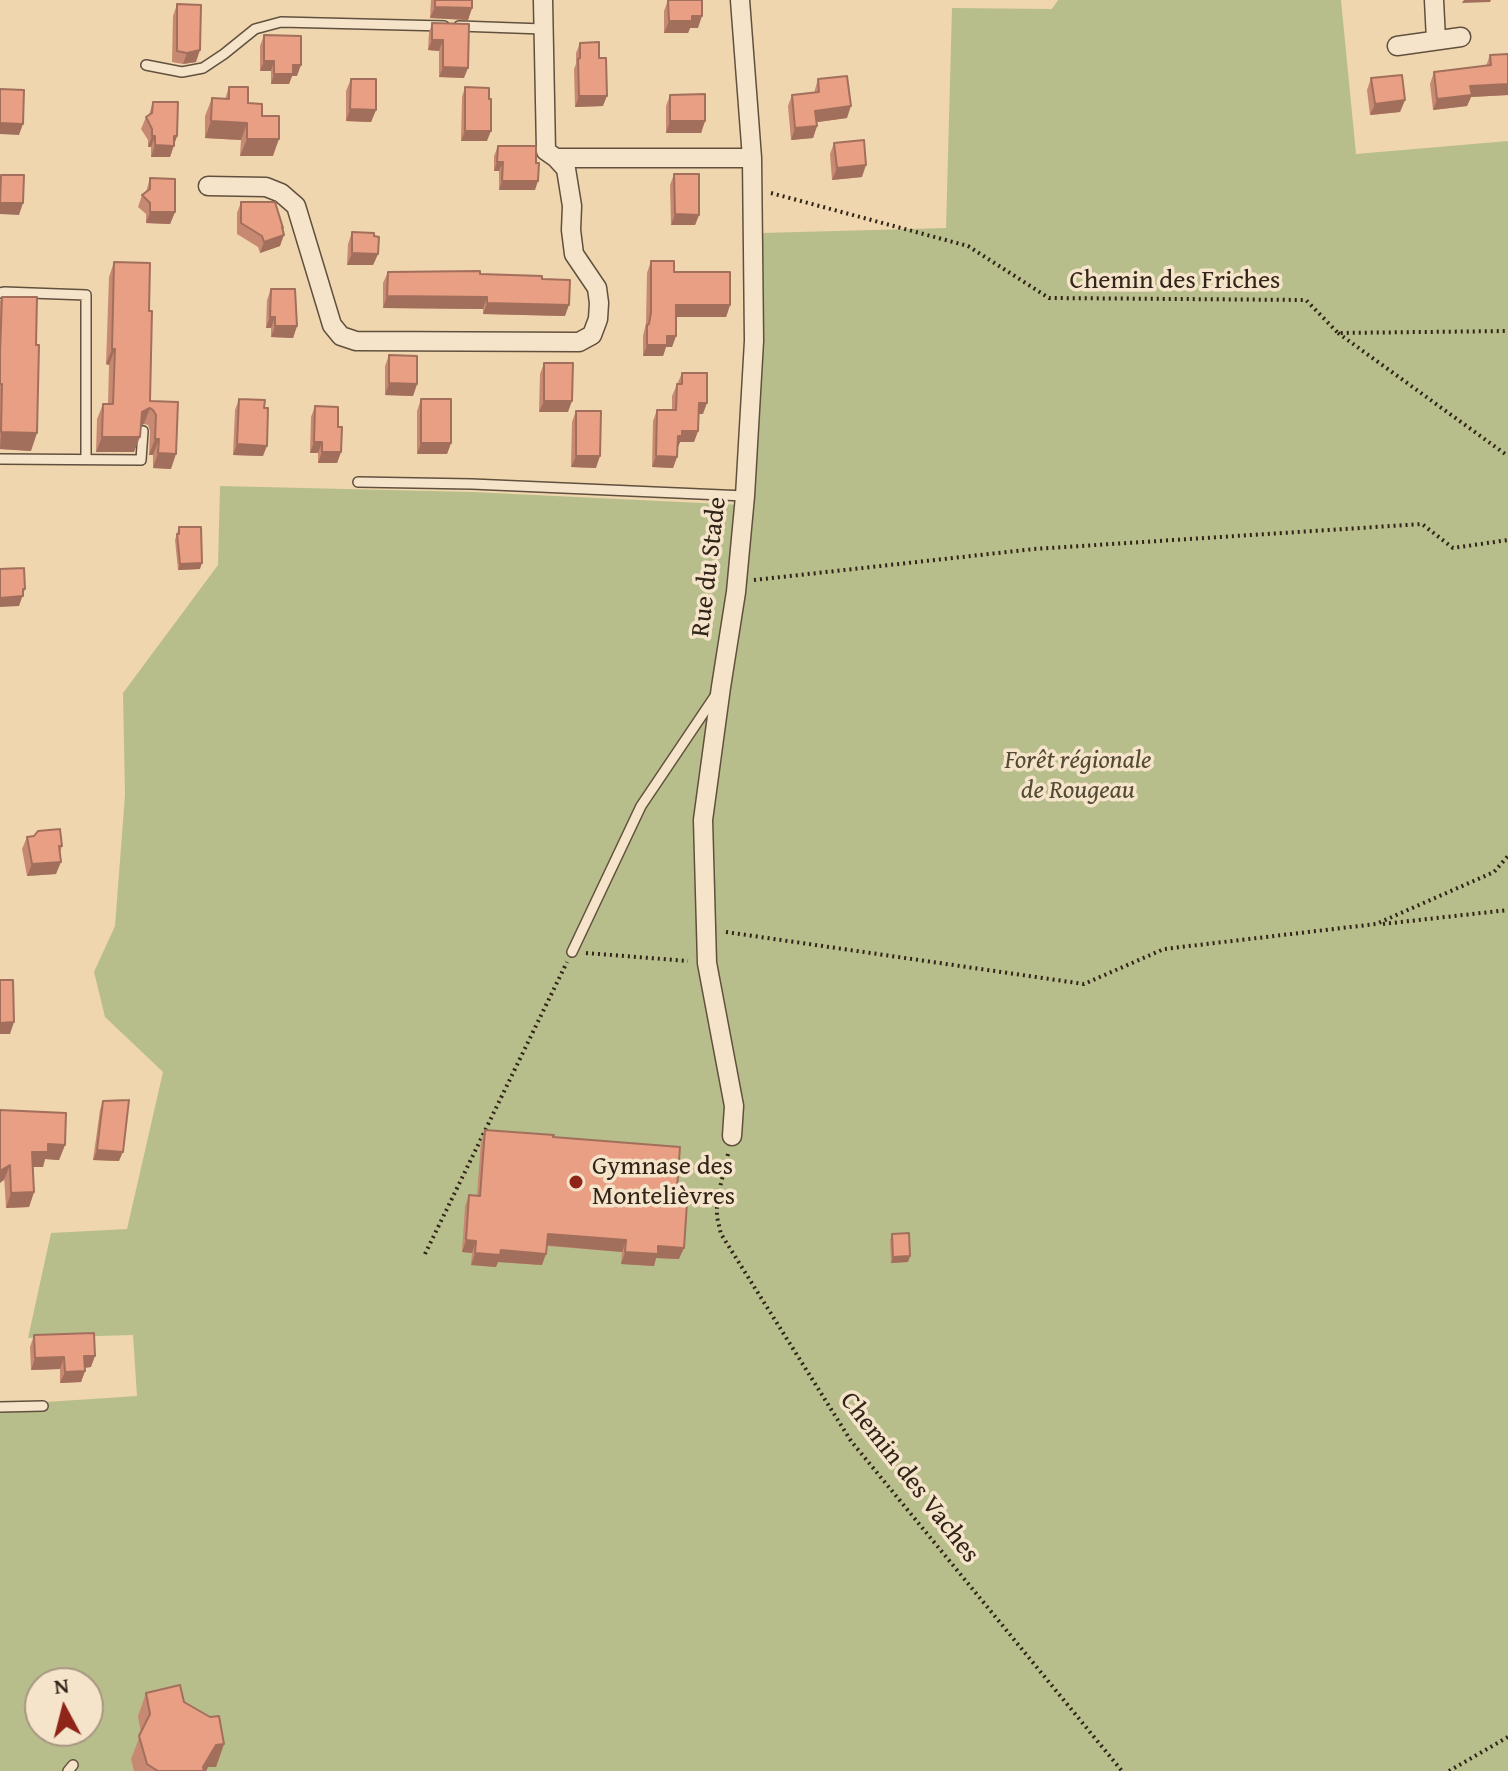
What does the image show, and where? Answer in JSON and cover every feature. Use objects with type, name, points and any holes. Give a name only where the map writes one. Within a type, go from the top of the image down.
[{"type":"street","points":[[208,186],[266,187],[281,193],[296,206],[332,325],[341,336],[356,341],[579,342],[592,335],[598,319],[597,288],[574,254],[572,206],[566,169],[546,151],[543,0]]},
{"type":"street","name":"Rue du Stade","points":[[732,1136],[734,1106],[707,963],[703,820],[737,582],[754,341],[752,158],[740,0]]},
{"type":"street","points":[[1434,0],[1436,40]]},
{"type":"street","points":[[1397,46],[1461,37]]},
{"type":"street","points":[[556,158],[752,158]]},
{"type":"lane","points":[[146,65],[182,72],[203,68],[255,29],[281,22],[543,29]]},
{"type":"lane","points":[[0,293],[86,295],[86,459]]},
{"type":"lane","points":[[0,459],[141,460],[143,431]]},
{"type":"lane","points":[[358,482],[745,496]]},
{"type":"lane","points":[[572,952],[641,806],[721,687]]},
{"type":"lane","points":[[0,1407],[43,1406]]},
{"type":"path","name":"Chemin des Friches","points":[[753,194],[769,193],[968,246],[1049,298],[1306,300],[1338,333],[1508,456]]},
{"type":"path","points":[[1338,333],[1508,331]]},
{"type":"path","points":[[737,582],[1034,549],[1422,524],[1453,548],[1508,540]]},
{"type":"path","points":[[1376,924],[1494,872],[1508,856]]},
{"type":"path","points":[[706,929],[1084,984],[1164,949],[1508,910]]},
{"type":"path","points":[[425,1254],[572,952],[707,963]]},
{"type":"path","name":"Chemin des Vaches","points":[[732,1136],[717,1200],[721,1234],[851,1441],[1122,1771]]},
{"type":"path","points":[[1449,1771],[1508,1737]]},
{"type":"green space","name":"Forêt régionale de Rougeau","points":[[1058,0],[1341,0],[1356,154],[1508,141],[1508,1771],[0,1771],[0,1405],[137,1396],[133,1335],[28,1338],[51,1233],[127,1229],[163,1072],[105,1017],[94,972],[115,926],[125,795],[123,693],[218,565],[220,486],[472,492],[743,505],[762,233],[946,228],[952,8],[1052,9]]},
{"type":"building","points":[[435,0],[472,0],[472,8],[435,7]]},
{"type":"building","points":[[668,0],[702,0],[702,16],[692,16],[692,21],[669,21]]},
{"type":"building","points":[[177,4],[201,5],[200,50],[187,53],[177,51]]},
{"type":"building","points":[[432,23],[469,24],[468,68],[443,67],[443,40],[432,40]]},
{"type":"building","points":[[264,35],[301,36],[301,65],[293,65],[293,74],[274,74],[274,61],[264,61]]},
{"type":"building","points":[[599,42],[599,58],[606,58],[607,96],[579,96],[580,43]]},
{"type":"building","points":[[1508,54],[1508,84],[1470,86],[1472,95],[1437,99],[1434,72],[1491,65],[1490,55]]},
{"type":"building","points":[[1402,75],[1405,100],[1375,104],[1371,78]]},
{"type":"building","points":[[847,76],[851,106],[815,111],[817,126],[795,128],[792,95],[819,92],[818,79]]},
{"type":"building","points":[[351,79],[376,79],[376,110],[350,109]]},
{"type":"building","points":[[229,87],[248,87],[248,103],[262,104],[262,116],[279,116],[279,139],[247,139],[247,123],[211,121],[212,98],[229,99]]},
{"type":"building","points":[[465,87],[489,88],[491,131],[465,131]]},
{"type":"building","points":[[0,89],[24,90],[23,124],[0,123]]},
{"type":"building","points":[[705,94],[705,121],[670,121],[670,95]]},
{"type":"building","points":[[153,102],[178,102],[174,146],[155,145],[155,136],[152,136],[146,117],[152,113]]},
{"type":"building","points":[[864,140],[866,165],[837,168],[834,143]]},
{"type":"building","points":[[498,146],[536,146],[538,181],[502,181],[503,162],[497,162]]},
{"type":"building","points":[[674,174],[699,174],[699,215],[675,214]]},
{"type":"building","points":[[1,175],[24,175],[23,203],[0,203]]},
{"type":"building","points":[[150,178],[175,179],[175,212],[150,212],[150,203],[142,195],[150,189]]},
{"type":"building","points":[[241,202],[275,202],[284,235],[264,242],[262,236],[241,223]]},
{"type":"building","points":[[352,232],[374,233],[379,237],[378,254],[352,253]]},
{"type":"building","points":[[651,261],[674,261],[674,272],[730,272],[730,305],[676,305],[676,336],[667,336],[667,345],[647,345],[647,325],[651,312]]},
{"type":"building","points":[[114,262],[150,263],[150,401],[178,402],[176,454],[158,453],[156,415],[150,408],[142,412],[140,437],[102,437],[103,404],[113,404]]},
{"type":"building","points":[[480,271],[480,274],[570,280],[569,305],[487,303],[487,297],[387,296],[388,272]]},
{"type":"building","points":[[271,289],[295,289],[297,326],[275,326],[275,317],[270,317]]},
{"type":"building","points":[[2,297],[37,297],[37,433],[1,432]]},
{"type":"building","points":[[389,355],[417,356],[417,384],[389,383]]},
{"type":"building","points":[[544,363],[573,363],[572,401],[544,401]]},
{"type":"building","points":[[682,373],[707,373],[707,403],[699,403],[698,431],[682,431],[682,436],[678,436],[677,457],[656,456],[657,410],[676,410],[677,384],[682,384]]},
{"type":"building","points":[[239,399],[265,400],[264,408],[268,408],[267,446],[237,444]]},
{"type":"building","points":[[421,399],[451,399],[451,443],[421,443]]},
{"type":"building","points":[[315,406],[338,407],[338,427],[342,427],[341,452],[322,452],[322,442],[314,442]]},
{"type":"building","points":[[576,411],[601,411],[600,456],[576,456]]},
{"type":"building","points":[[179,527],[201,527],[202,563],[180,564]]},
{"type":"building","points":[[24,568],[23,596],[0,598],[0,569]]},
{"type":"building","points":[[60,829],[61,862],[32,864],[27,837],[34,836],[38,831]]},
{"type":"building","points":[[0,980],[13,980],[14,1022],[0,1023]]},
{"type":"building","points":[[129,1100],[123,1152],[97,1150],[103,1101]]},
{"type":"building","points":[[0,1110],[66,1113],[65,1145],[48,1144],[48,1152],[32,1152],[34,1192],[11,1193],[10,1165],[0,1171]]},
{"type":"building","name":"Gymnase des Montelièvres","points":[[485,1130],[680,1147],[676,1202],[687,1203],[684,1248],[658,1246],[658,1254],[625,1252],[626,1240],[548,1234],[546,1254],[501,1250],[500,1255],[475,1253],[476,1241],[466,1240],[469,1195],[480,1196]]},
{"type":"building","points":[[909,1233],[910,1256],[893,1257],[892,1234]]},
{"type":"building","points":[[94,1333],[95,1356],[84,1356],[85,1371],[65,1372],[64,1357],[35,1358],[34,1335]]},
{"type":"building","points":[[180,1685],[184,1702],[210,1717],[219,1716],[224,1744],[216,1745],[203,1767],[204,1771],[158,1771],[147,1764],[139,1736],[150,1714],[146,1693]]},
{"type":"place","name":"Gymnase des Montelièvres","points":[[576,1182]]}]
